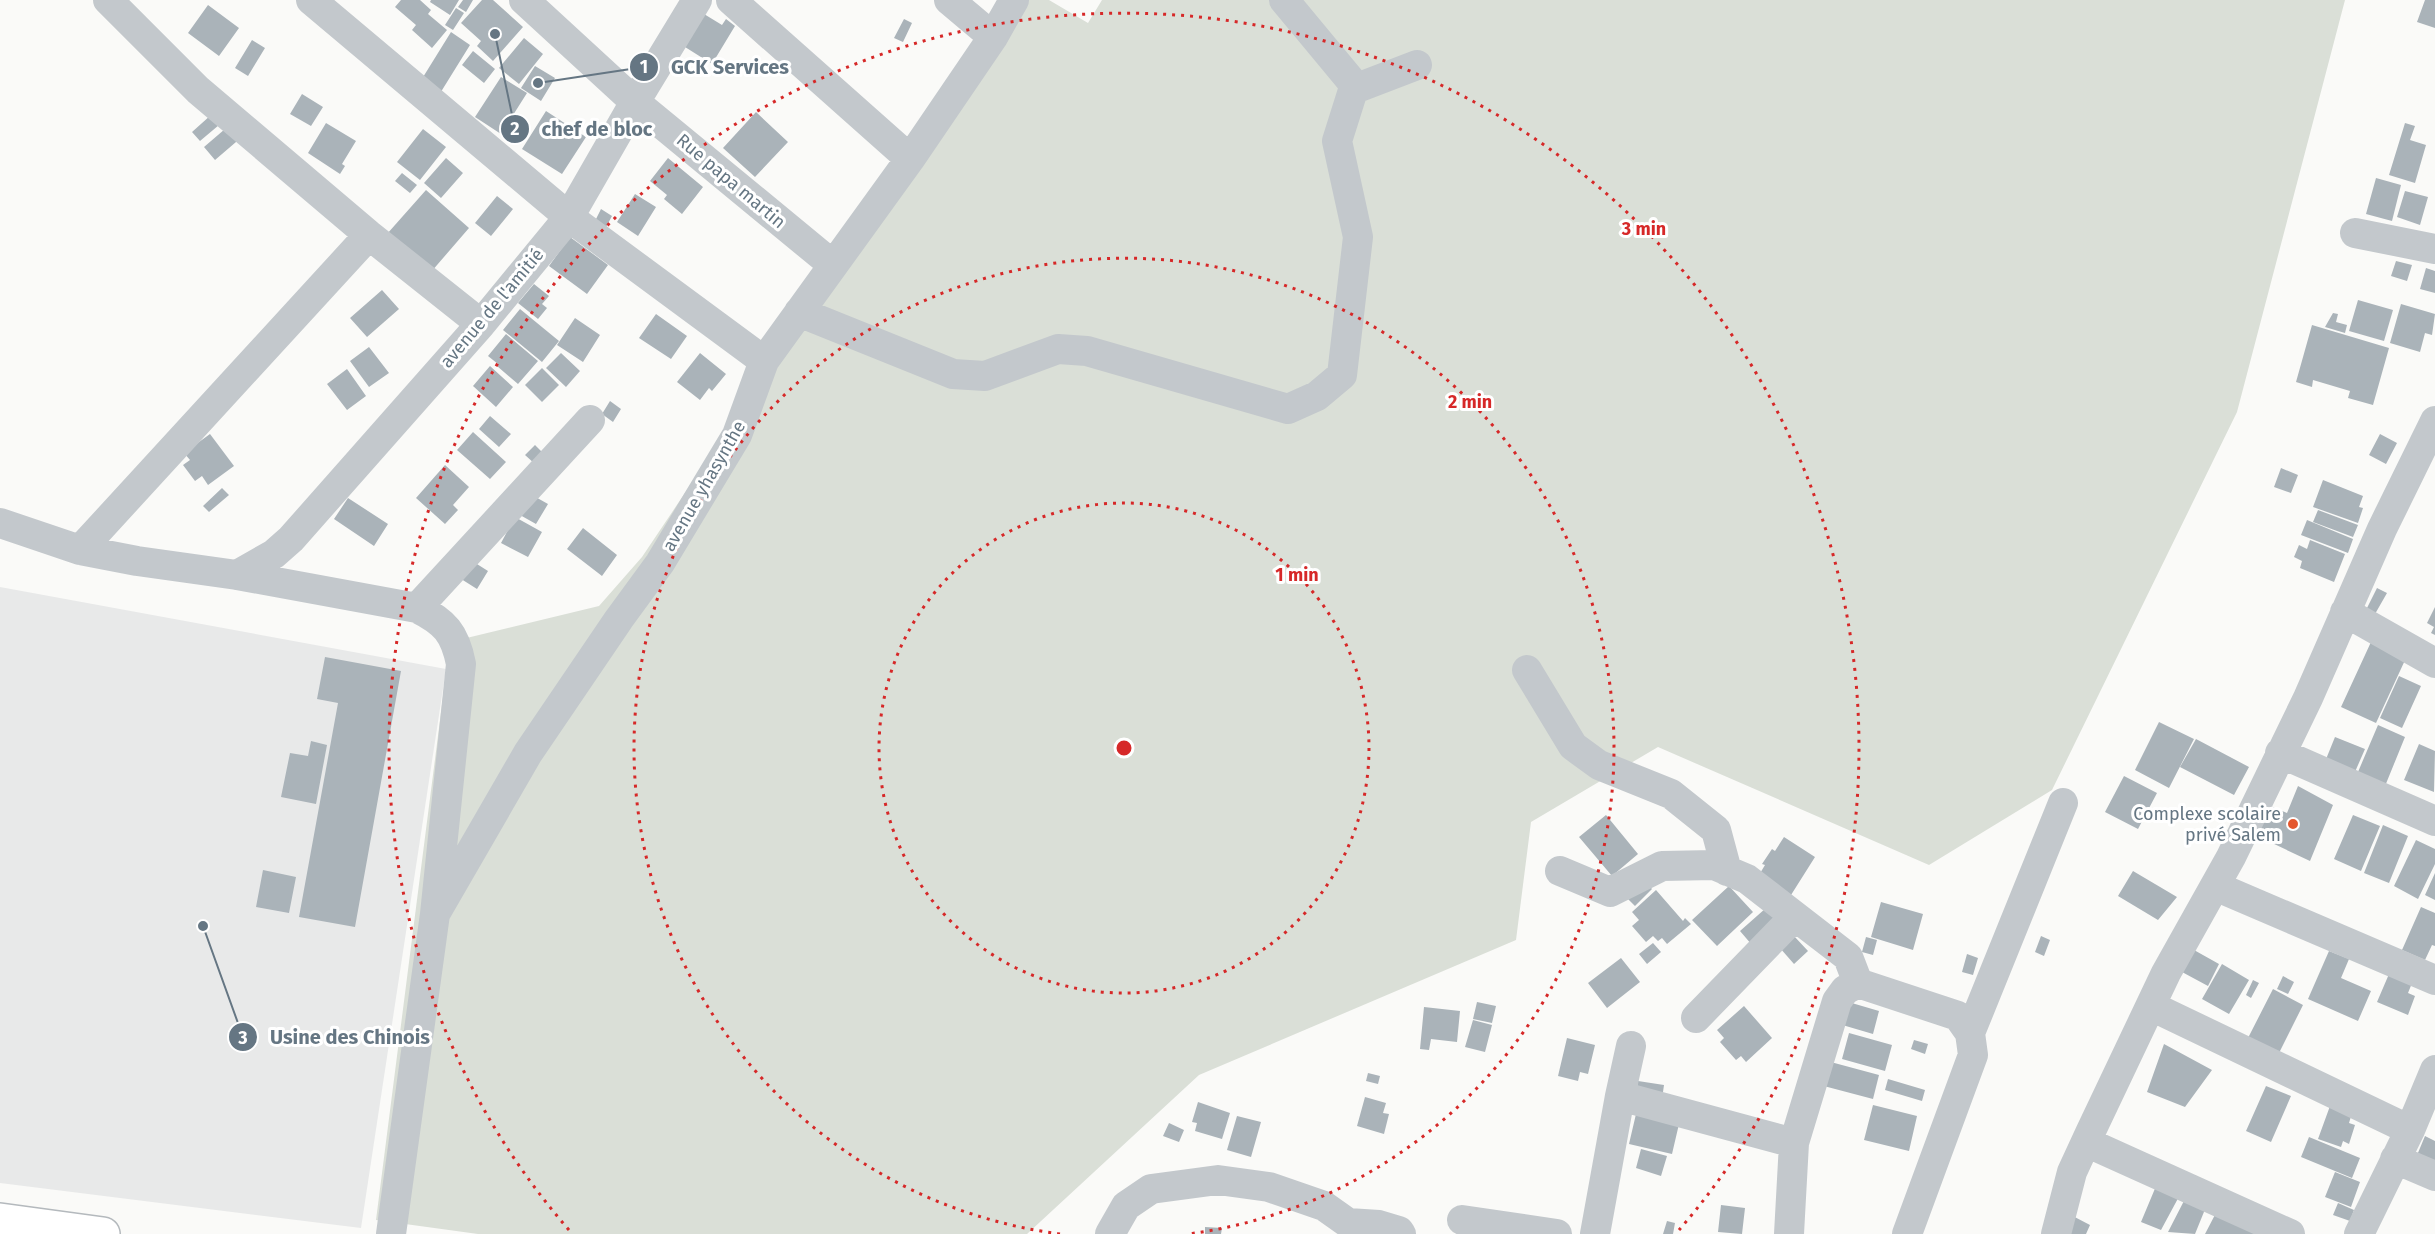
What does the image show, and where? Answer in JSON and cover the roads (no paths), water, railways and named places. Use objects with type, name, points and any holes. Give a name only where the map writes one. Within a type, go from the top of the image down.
[{"type":"highway","points":[[0,1220],[104,1234]]},
{"type":"street","points":[[108,0],[198,90],[369,235],[481,324]]},
{"type":"street","points":[[311,0],[569,217],[764,362]]},
{"type":"street","name":"Rue papa martin","points":[[524,0],[635,102],[832,265]]},
{"type":"street","name":"avenue de l'amitié","points":[[237,575],[274,554],[291,539],[481,324],[569,217],[697,0]]},
{"type":"street","points":[[731,0],[910,159]]},
{"type":"street","points":[[949,0],[993,37]]},
{"type":"street","name":"avenue yhasynthe","points":[[435,914],[528,753],[660,563],[731,445],[750,403],[764,362],[910,159],[993,37],[1014,0]]},
{"type":"street","points":[[1284,0],[1357,88],[1417,65]]},
{"type":"street","points":[[799,312],[953,374],[985,376],[1058,349],[1087,351],[1288,409],[1317,396],[1342,375],[1358,237],[1337,141],[1355,84]]},
{"type":"street","points":[[2355,233],[2435,249]]},
{"type":"street","points":[[80,550],[369,235]]},
{"type":"street","points":[[417,608],[590,420]]},
{"type":"street","points":[[2056,1234],[2072,1173],[2086,1142],[2166,973],[2231,857],[2308,698],[2382,529],[2435,422]]},
{"type":"street","points":[[0,523],[80,550],[137,561],[237,575],[417,608],[444,624],[452,634],[461,664],[435,914],[391,1234]]},
{"type":"street","points":[[2345,612],[2435,663]]},
{"type":"street","points":[[1527,670],[1573,746],[1599,765],[1671,794],[1716,830],[1727,871]]},
{"type":"street","points":[[2280,753],[2435,821]]},
{"type":"street","points":[[1970,1033],[2063,803]]},
{"type":"street","points":[[1560,871],[1610,892],[1662,866],[1714,866],[1747,879],[1848,957],[1858,983]]},
{"type":"street","points":[[2215,886],[2435,980]]},
{"type":"street","points":[[1696,1018],[1794,917]]},
{"type":"street","points":[[1789,1234],[1794,1143],[1837,1001],[1845,990],[1858,983],[1958,1016],[1970,1033],[1973,1055],[1907,1234]]},
{"type":"street","points":[[2151,1006],[2410,1130]]},
{"type":"street","points":[[1595,1234],[1631,1046]]},
{"type":"street","points":[[2359,1234],[2410,1130],[2435,1070]]},
{"type":"street","points":[[1620,1096],[1794,1143]]},
{"type":"street","points":[[2086,1142],[2290,1234]]},
{"type":"street","points":[[2396,1159],[2435,1176]]},
{"type":"street","points":[[1110,1234],[1126,1206],[1151,1189],[1218,1180],[1269,1187],[1324,1206],[1348,1223],[1379,1225],[1399,1231],[1401,1234]]},
{"type":"street","points":[[1462,1220],[1557,1234]]},
{"type":"place","name":"chef de bloc","points":[[495,34]]},
{"type":"place","name":"GCK Services","points":[[538,83]]},
{"type":"place","name":"Complexe scolaire privé Salem","points":[[2293,824]]},
{"type":"place","name":"Usine des Chinois","points":[[203,926]]}]
